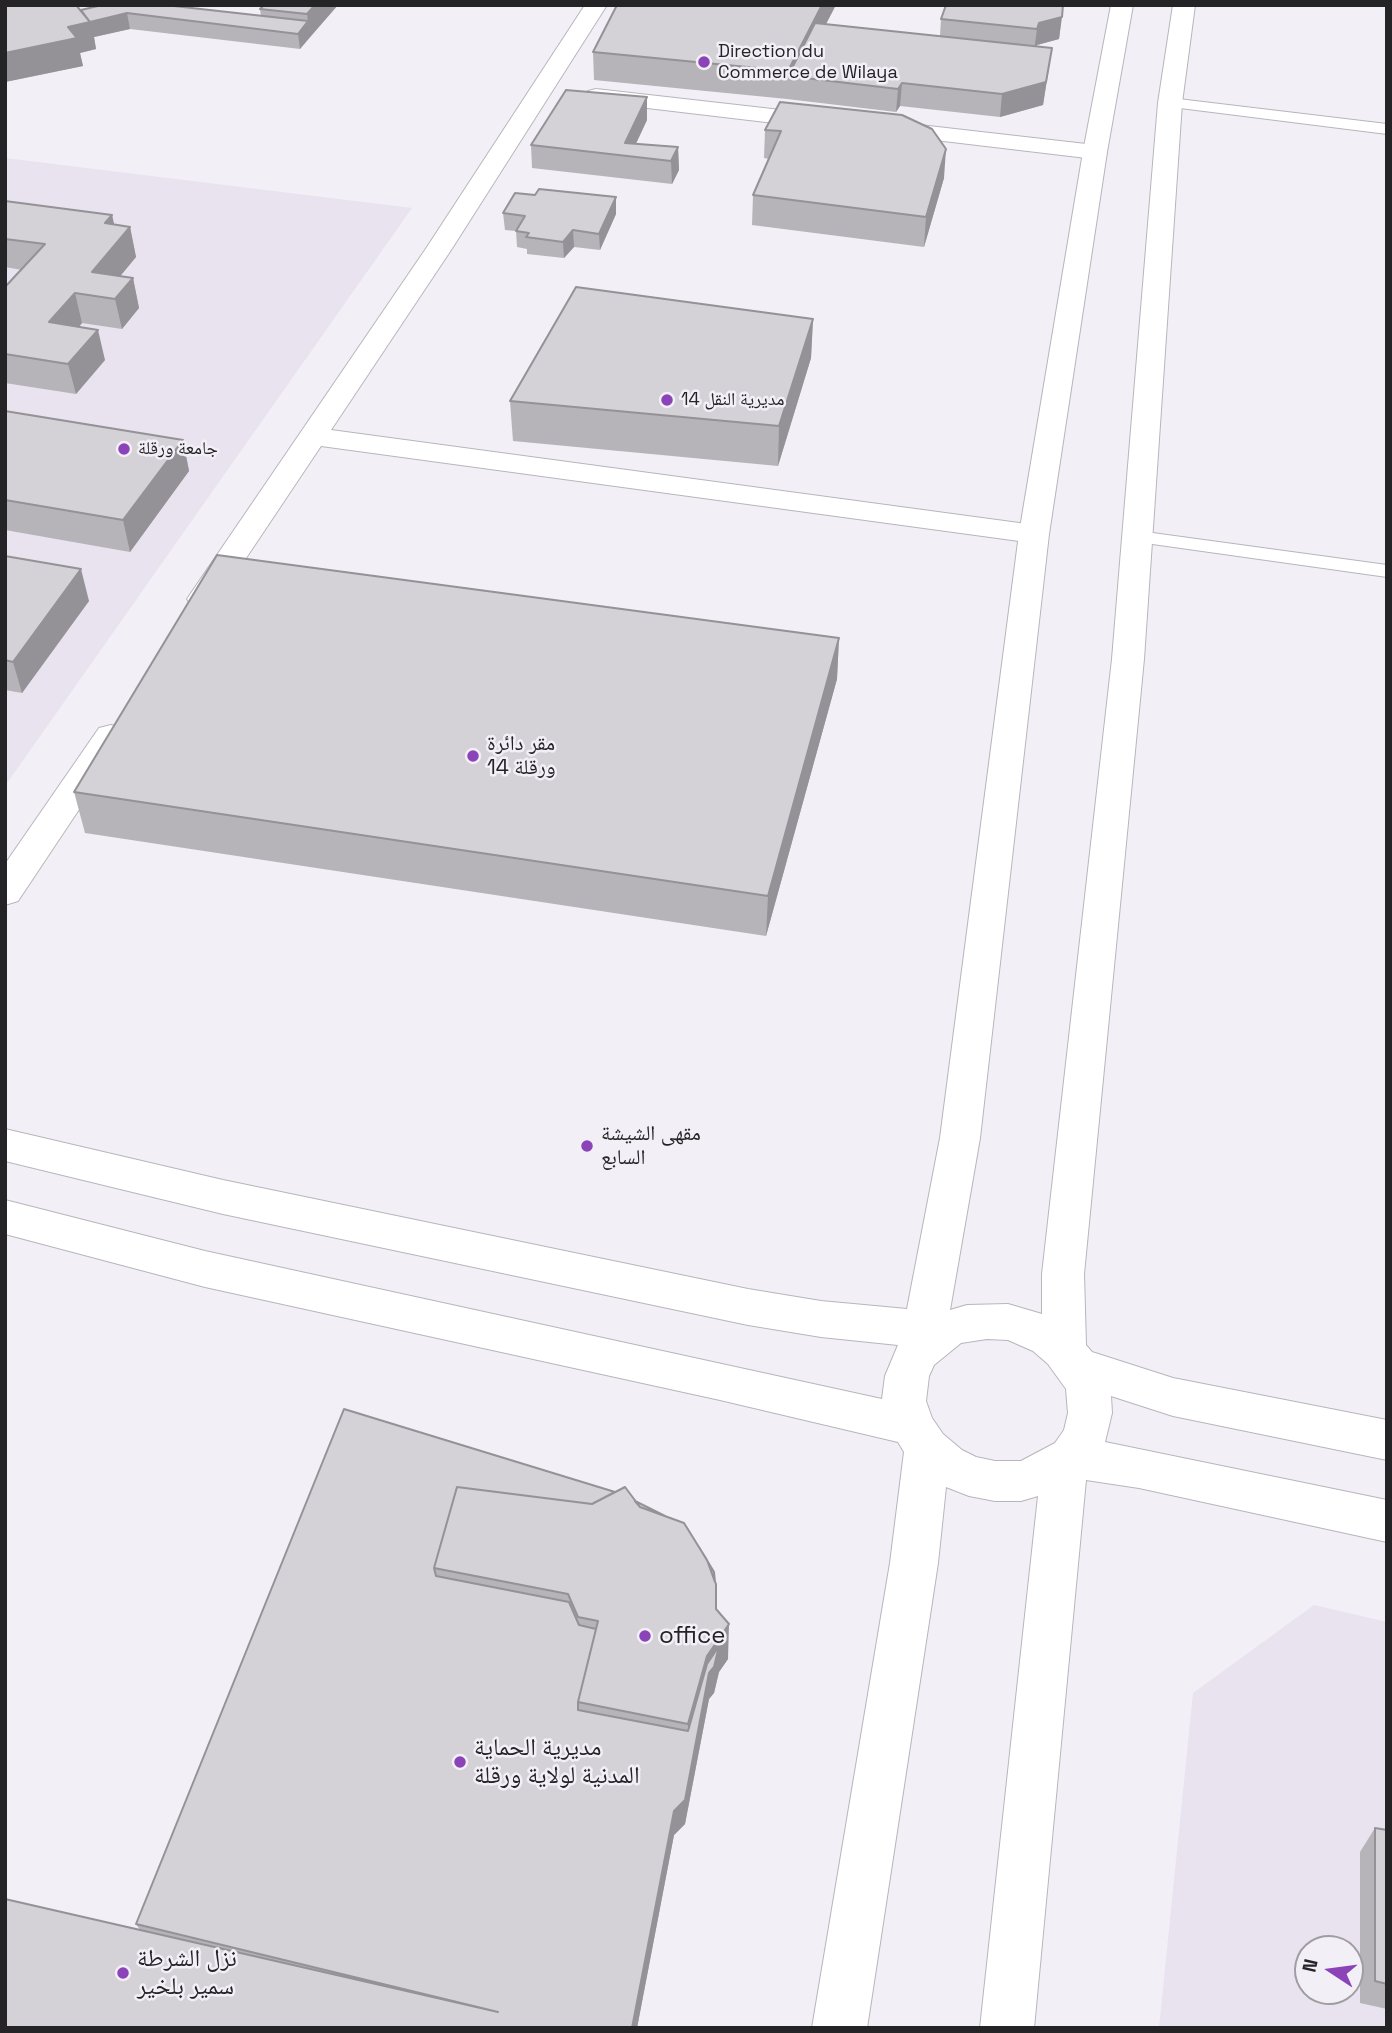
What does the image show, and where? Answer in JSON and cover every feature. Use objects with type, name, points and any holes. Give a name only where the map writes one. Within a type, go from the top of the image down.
[{"type":"street","points":[[190,619],[440,247],[596,5]]},
{"type":"street","points":[[5,1145],[223,1197],[736,1304],[821,1319],[930,1337],[967,1323],[1008,1322],[1048,1338],[1070,1359],[1088,1389],[1090,1413],[1085,1436],[1068,1459],[1045,1473],[1021,1480],[995,1481],[969,1476],[946,1464],[919,1437],[904,1401],[907,1376],[930,1337],[960,1138],[1034,534],[1095,152],[1122,5]]},
{"type":"street","points":[[1070,1359],[1063,1274],[1128,659],[1170,103],[1184,5]]},
{"type":"street","points":[[542,90],[1095,152]]},
{"type":"street","points":[[312,436],[1034,534]]},
{"type":"street","points":[[5,892],[128,710]]},
{"type":"street","points":[[5,1217],[205,1269],[720,1381],[919,1437]]},
{"type":"street","points":[[1070,1359],[1173,1397],[1387,1440]]},
{"type":"street","points":[[839,2028],[914,1563],[919,1437]]},
{"type":"street","points":[[1068,1459],[1139,1468],[1387,1521]]},
{"type":"street","points":[[1007,2028],[1068,1459]]},
{"type":"lane","points":[[1170,103],[1387,129]]},
{"type":"lane","points":[[1138,537],[1387,571]]},
{"type":"shaded area","name":"جامعة ورقلة","points":[[5,158],[412,208],[5,786]]},
{"type":"shaded area","points":[[1314,1605],[1387,1622],[1387,2028],[1159,2028],[1193,1693]]},
{"type":"building","points":[[5,5],[76,5],[90,22],[68,27],[77,38],[5,53]]},
{"type":"building","points":[[102,5],[165,5],[308,21],[298,34],[127,13],[90,22],[81,10]]},
{"type":"building","points":[[264,5],[315,5],[307,14],[260,9]]},
{"type":"building","name":"Direction du Commerce de Wilaya","points":[[617,5],[822,5],[788,71],[593,52]]},
{"type":"building","points":[[946,5],[1063,5],[1062,17],[1039,23],[1037,29],[941,19]]},
{"type":"building","points":[[815,23],[1052,48],[1046,82],[1002,94],[902,83],[898,89],[788,76]]},
{"type":"building","points":[[566,90],[647,97],[625,143],[678,147],[671,161],[531,145]]},
{"type":"building","points":[[780,102],[902,115],[932,129],[946,149],[926,217],[753,195],[781,131],[765,130]]},
{"type":"building","points":[[539,189],[616,197],[599,234],[573,230],[563,242],[526,237],[529,233],[516,231],[525,216],[503,213],[515,193],[535,195]]},
{"type":"building","points":[[5,201],[112,215],[105,223],[130,227],[92,272],[133,278],[115,299],[75,293],[49,322],[98,330],[68,364],[5,354],[5,287],[45,244],[5,239]]},
{"type":"building","name":"مديرية النقل 14","points":[[576,287],[813,319],[779,426],[510,401]]},
{"type":"building","points":[[5,411],[183,440],[123,520],[5,500]]},
{"type":"building","name":"مقر دائرة ورقلة 14","points":[[217,555],[839,638],[768,896],[74,792]]},
{"type":"building","points":[[5,556],[81,569],[13,662],[5,660]]},
{"type":"building","name":"مديرية الحماية المدنية لولاية ورقلة","points":[[344,1409],[615,1492],[592,1504],[457,1487],[434,1568],[436,1576],[569,1602],[579,1625],[596,1629],[578,1710],[688,1731],[707,1664],[719,1646],[714,1667],[709,1673],[685,1800],[674,1811],[632,2028],[5,2028],[5,1899],[498,2012],[136,1924]]},
{"type":"building","name":"office","points":[[457,1487],[592,1504],[625,1487],[640,1507],[684,1523],[707,1560],[716,1584],[716,1609],[729,1624],[707,1656],[688,1724],[578,1702],[598,1621],[578,1617],[568,1594],[434,1568]]},
{"type":"building","points":[[635,1501],[665,1516],[640,1507]]},
{"type":"building","points":[[1375,1828],[1387,1830],[1387,1984],[1375,1981]]},
{"type":"place","name":"Direction du Commerce de Wilaya","points":[[704,62]]},
{"type":"place","name":"مديرية النقل 14","points":[[667,400]]},
{"type":"place","name":"جامعة ورقلة","points":[[124,449]]},
{"type":"place","name":"مقر دائرة ورقلة 14","points":[[473,756]]},
{"type":"place","name":"مقهى الشيشة السابع","points":[[587,1146]]},
{"type":"place","name":"office","points":[[645,1636]]},
{"type":"place","name":"مديرية الحماية المدنية لولاية ورقلة","points":[[460,1762]]},
{"type":"place","name":"نزل الشرطة سمير بلخير","points":[[123,1973]]}]
